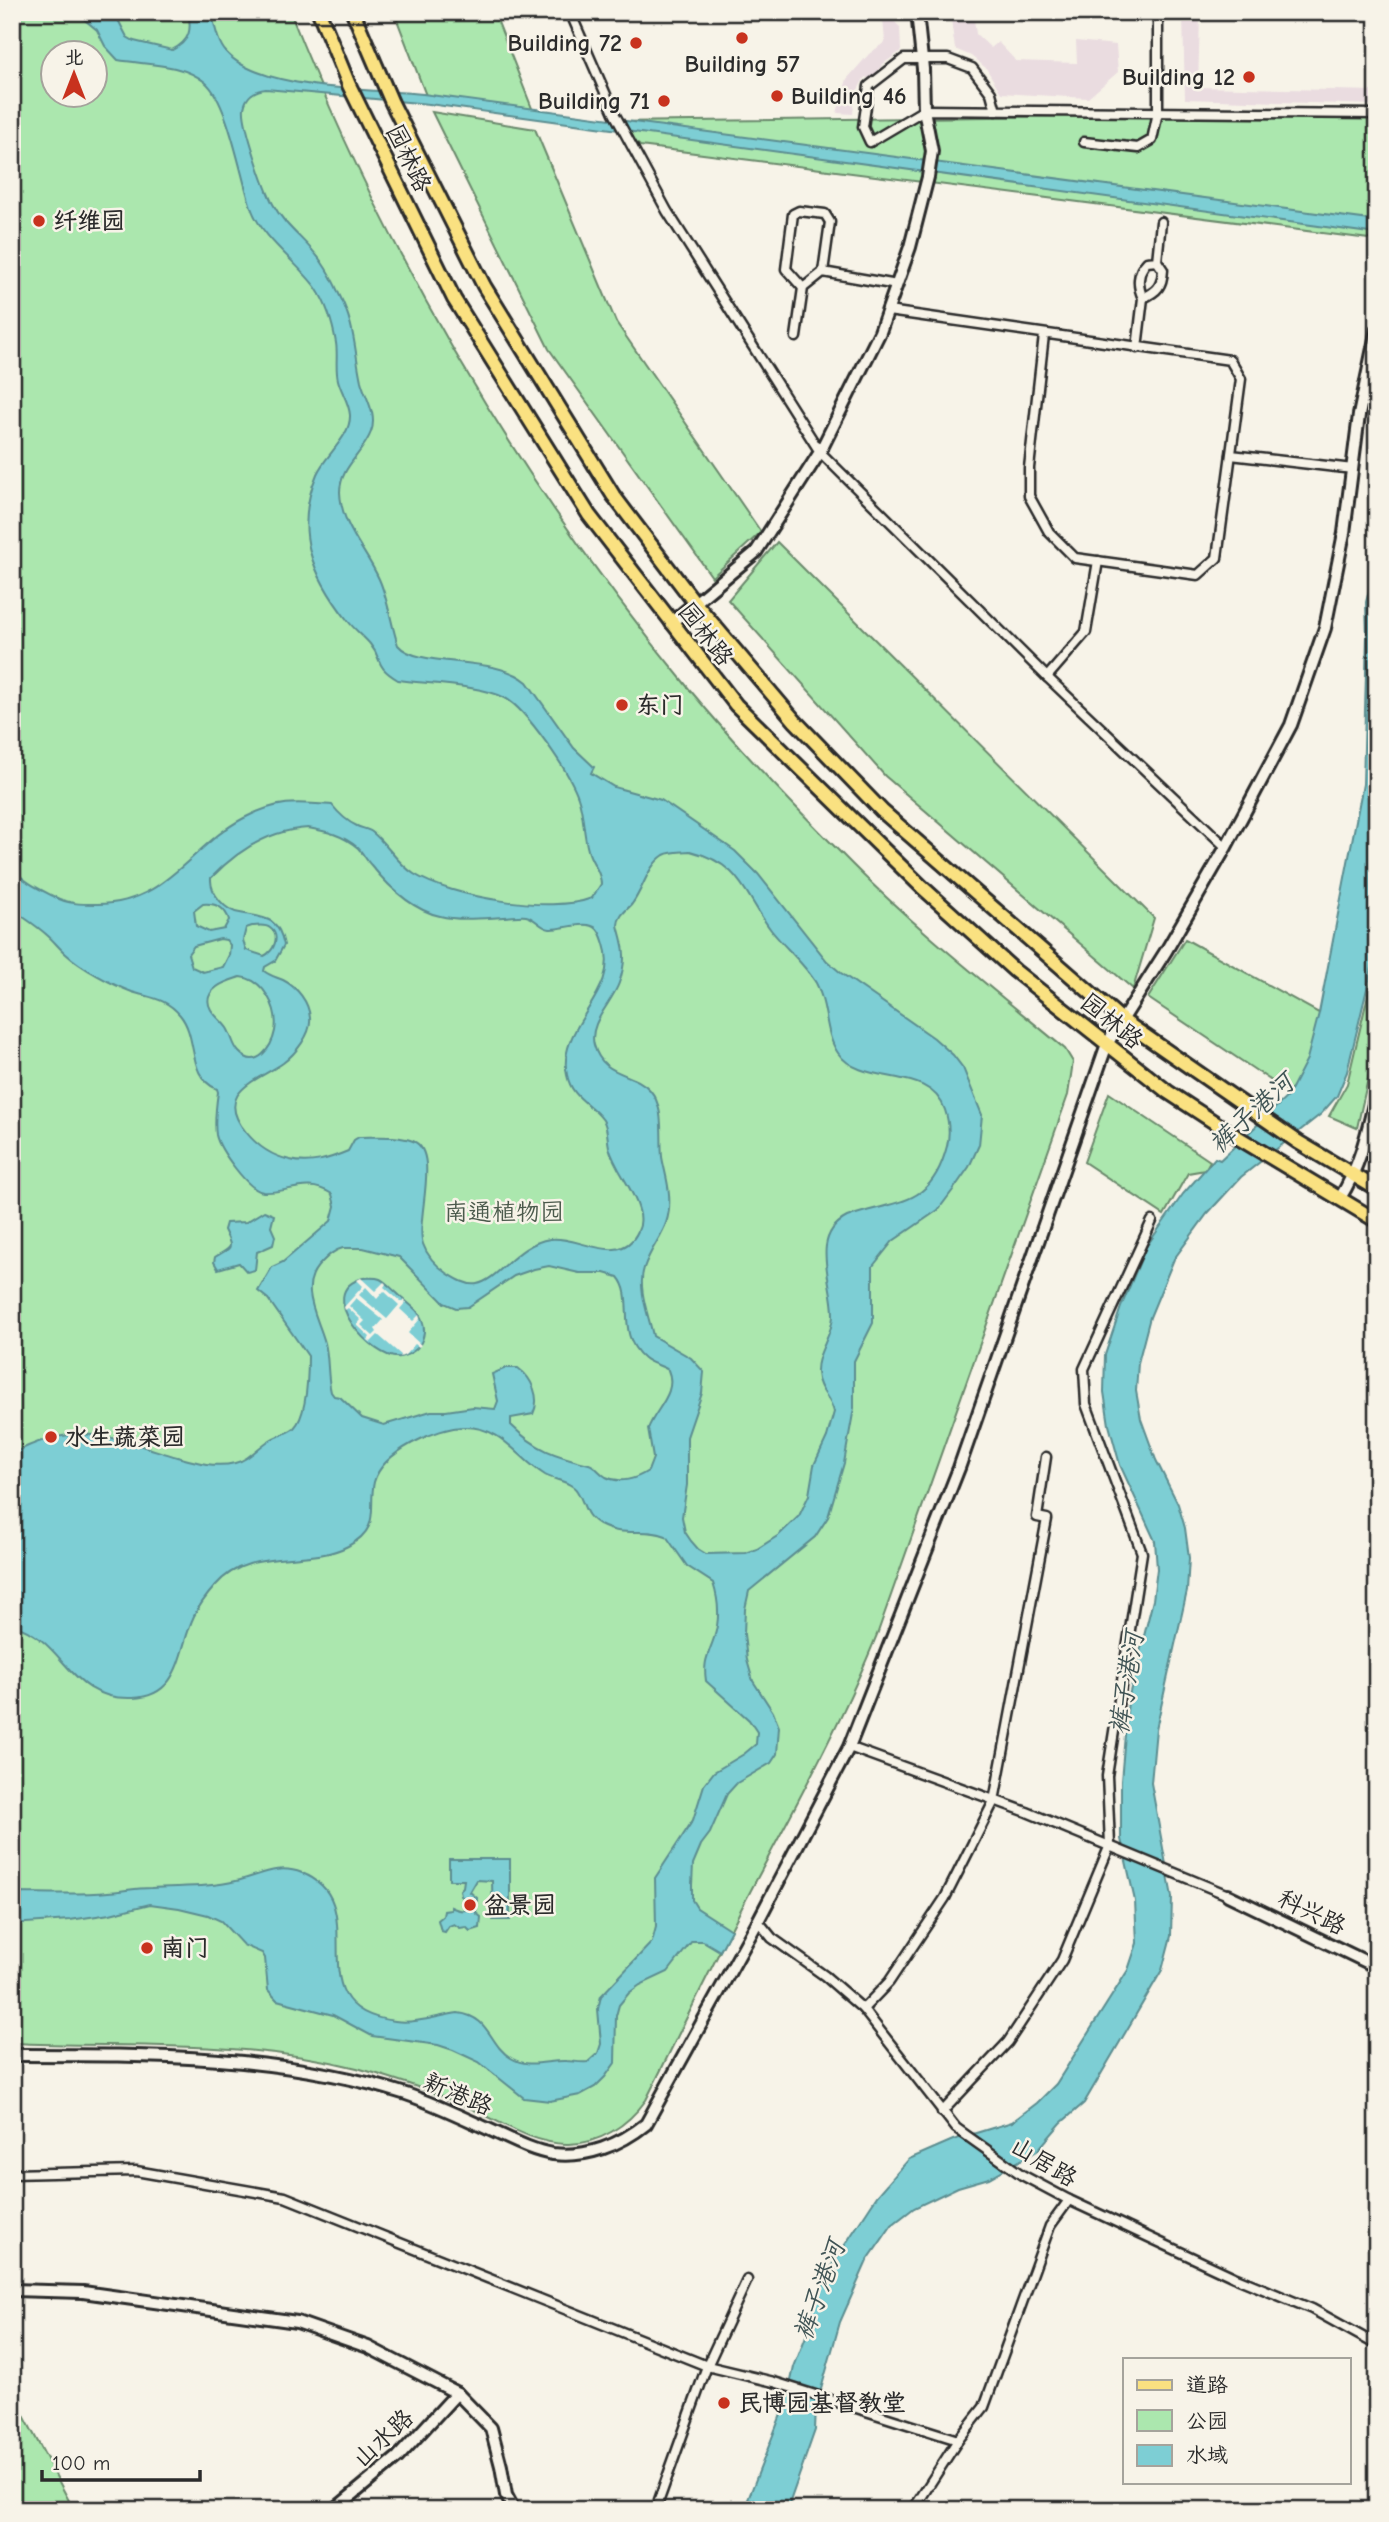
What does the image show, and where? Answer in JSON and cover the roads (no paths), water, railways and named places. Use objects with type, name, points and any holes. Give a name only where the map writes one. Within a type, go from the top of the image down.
[{"type":"main road","name":"园林路","points":[[319,12],[349,85],[454,299],[589,515],[736,705],[912,878],[1015,971],[1153,1080],[1237,1137],[1377,1221]]},
{"type":"main road","name":"园林路","points":[[353,12],[384,87],[484,286],[613,495],[695,603],[795,721],[882,811],[1122,1020],[1298,1142],[1377,1189]]},
{"type":"street","points":[[570,12],[614,113],[674,222],[820,452],[1047,677],[1226,847]]},
{"type":"street","points":[[671,623],[756,552],[820,452],[880,332],[910,247],[932,151],[924,110],[917,12]]},
{"type":"street","points":[[1084,142],[1138,148],[1152,140],[1158,112],[1158,12]]},
{"type":"street","points":[[996,111],[991,93],[972,68],[948,59],[904,58],[869,86],[863,127],[870,142],[924,110],[996,111],[1377,114]]},
{"type":"street","points":[[796,337],[803,288],[823,272],[830,222],[825,214],[799,211],[793,214],[786,269],[803,288]]},
{"type":"street","points":[[1143,298],[1156,292],[1162,284],[1163,270],[1157,261],[1161,222]]},
{"type":"street","points":[[1137,348],[1143,298],[1138,287],[1141,267],[1147,261],[1157,261]]},
{"type":"street","points":[[823,272],[897,285]]},
{"type":"street","points":[[888,311],[1230,360],[1241,379],[1217,558],[1198,575],[1075,558],[1049,532],[1029,496],[1028,468],[1044,335]]},
{"type":"street","name":"新港路","points":[[12,2055],[225,2060],[279,2066],[406,2094],[525,2146],[552,2154],[580,2154],[615,2145],[646,2124],[758,1921],[849,1747],[959,1468],[1107,1044],[1166,951],[1226,847],[1291,725],[1325,628],[1344,533],[1359,415],[1377,329]]},
{"type":"street","points":[[1231,455],[1353,469]]},
{"type":"street","points":[[1047,677],[1086,632],[1098,561]]},
{"type":"street","points":[[1340,1198],[1354,1176],[1377,1091]]},
{"type":"street","points":[[942,2112],[1008,2042],[1062,1960],[1110,1845],[1107,1776],[1142,1553],[1086,1404],[1084,1369],[1152,1221]]},
{"type":"street","points":[[863,2009],[889,1982],[945,1898],[995,1801],[1047,1519],[1037,1517],[1046,1457]]},
{"type":"street","points":[[849,1747],[1027,1812],[1228,1895]]},
{"type":"street","name":"科兴路","points":[[1228,1895],[1377,1967]]},
{"type":"street","name":"山居路","points":[[758,1921],[772,1938],[825,1976],[863,2009],[956,2128],[1022,2175],[1069,2200],[1234,2277],[1312,2309],[1377,2345]]},
{"type":"street","points":[[12,2174],[136,2171],[285,2197],[707,2366],[774,2382],[958,2440]]},
{"type":"street","points":[[913,2510],[958,2440],[985,2407],[1050,2226],[1069,2200]]},
{"type":"street","points":[[659,2500],[707,2366],[747,2280]]},
{"type":"street","points":[[12,2291],[83,2292],[297,2322],[368,2347],[457,2393],[491,2428],[506,2495],[514,2510]]},
{"type":"street","name":"山水路","points":[[334,2510],[398,2457],[457,2393]]},
{"type":"water","points":[[75,12],[114,12],[127,37],[172,50],[186,39],[190,24],[188,12],[211,12],[218,38],[226,52],[242,65],[290,81],[347,89],[423,94],[1377,221],[1377,234],[429,104],[266,89],[252,94],[245,104],[244,116],[250,141],[273,204],[324,265],[348,316],[373,426],[344,475],[340,492],[341,504],[349,527],[374,568],[382,587],[398,645],[422,657],[496,668],[513,673],[527,682],[574,748],[594,767],[591,773],[614,787],[661,800],[735,851],[758,874],[827,961],[934,1038],[953,1055],[963,1068],[982,1115],[979,1145],[969,1167],[953,1190],[938,1210],[893,1241],[873,1266],[873,1323],[854,1361],[854,1408],[844,1463],[828,1517],[815,1537],[749,1591],[744,1634],[747,1660],[753,1681],[773,1712],[779,1727],[777,1754],[771,1763],[737,1783],[727,1794],[693,1864],[692,1900],[697,1908],[731,1930],[720,1951],[703,1941],[692,1941],[668,1972],[629,1993],[619,2005],[616,2016],[615,2063],[595,2087],[580,2095],[550,2101],[524,2098],[479,2062],[453,2050],[438,2045],[372,2036],[333,2015],[277,2000],[268,1990],[265,1958],[262,1953],[243,1945],[221,1921],[208,1915],[150,1904],[70,1920],[12,1924],[12,1893],[84,1893],[204,1886],[236,1881],[268,1871],[293,1870],[324,1887],[334,1907],[339,1976],[347,1997],[364,2012],[403,2022],[458,2013],[477,2020],[503,2052],[518,2061],[531,2064],[588,2062],[598,2053],[601,2044],[598,2009],[601,1996],[652,1942],[656,1927],[655,1878],[693,1820],[704,1785],[714,1772],[756,1744],[757,1732],[749,1720],[706,1681],[706,1663],[718,1617],[713,1583],[687,1566],[666,1536],[650,1532],[617,1531],[600,1525],[588,1514],[575,1488],[545,1475],[500,1438],[478,1428],[440,1431],[399,1451],[379,1471],[374,1482],[370,1525],[359,1539],[348,1546],[314,1556],[261,1561],[229,1573],[212,1589],[196,1612],[170,1680],[149,1695],[133,1698],[111,1696],[94,1690],[80,1680],[45,1643],[12,1625],[12,1454],[55,1437],[94,1435],[114,1438],[198,1462],[228,1464],[245,1459],[270,1440],[294,1428],[304,1404],[308,1356],[268,1299],[258,1291],[272,1267],[283,1262],[331,1221],[335,1206],[332,1194],[323,1189],[306,1186],[263,1192],[242,1177],[218,1141],[215,1124],[218,1092],[201,1075],[186,1024],[180,1015],[158,999],[124,989],[88,970],[66,954],[43,931],[12,909],[12,866],[31,884],[65,901],[90,904],[120,902],[159,885],[208,843],[244,818],[277,805],[308,803],[332,805],[349,822],[372,832],[414,874],[452,890],[502,901],[552,904],[574,903],[592,898],[601,884],[588,850],[580,803],[573,786],[546,743],[514,704],[482,690],[398,680],[382,666],[370,644],[335,604],[316,569],[307,533],[310,495],[317,474],[346,431],[350,415],[338,380],[336,343],[326,307],[316,288],[257,221],[228,123],[221,106],[205,82],[175,68],[118,60],[108,49],[108,38],[101,38],[97,30]],"holes":[[[308,828],[328,832],[346,840],[358,848],[393,889],[410,903],[430,913],[463,919],[526,916],[550,929],[588,925],[598,931],[604,944],[607,962],[604,979],[571,1040],[566,1057],[567,1075],[573,1090],[603,1120],[612,1155],[636,1202],[640,1224],[630,1242],[621,1248],[610,1249],[550,1239],[527,1248],[485,1281],[477,1284],[465,1283],[440,1267],[423,1244],[421,1233],[426,1188],[425,1158],[421,1148],[413,1141],[393,1137],[359,1137],[348,1151],[327,1159],[305,1162],[271,1153],[246,1132],[237,1118],[234,1107],[236,1097],[251,1082],[293,1054],[306,1037],[310,1018],[305,1001],[297,991],[288,983],[264,971],[265,967],[275,961],[284,945],[278,928],[269,920],[229,909],[213,890],[211,878],[232,859],[255,844],[294,830]],[[690,851],[721,864],[731,872],[771,930],[806,969],[820,991],[830,1037],[838,1053],[849,1064],[863,1070],[925,1087],[937,1096],[945,1110],[949,1128],[947,1146],[940,1166],[932,1181],[921,1191],[896,1203],[847,1217],[835,1226],[828,1236],[826,1262],[833,1316],[817,1365],[817,1373],[834,1412],[827,1437],[814,1465],[809,1495],[799,1516],[779,1535],[746,1553],[706,1554],[698,1549],[685,1532],[682,1517],[687,1485],[687,1437],[702,1393],[704,1372],[691,1358],[653,1336],[643,1293],[644,1268],[665,1226],[669,1207],[662,1157],[660,1113],[650,1090],[604,1063],[598,1056],[593,1037],[597,1021],[616,991],[622,972],[624,951],[619,919],[636,898],[658,860],[674,852]],[[203,904],[216,905],[225,912],[229,920],[224,929],[209,932],[196,926],[194,911]],[[266,926],[273,931],[276,939],[268,954],[264,956],[246,950],[243,940],[246,928]],[[226,940],[230,945],[229,955],[223,967],[203,972],[192,967],[188,954],[194,946]],[[240,977],[249,979],[263,989],[275,1014],[275,1031],[271,1043],[258,1058],[252,1059],[239,1052],[227,1028],[214,1014],[208,1002],[211,993],[218,986]],[[343,1248],[363,1248],[399,1257],[444,1303],[456,1308],[468,1307],[514,1276],[549,1266],[579,1273],[604,1273],[618,1277],[626,1295],[628,1327],[635,1348],[647,1360],[668,1370],[670,1378],[668,1394],[648,1429],[653,1458],[648,1471],[628,1480],[611,1479],[591,1465],[547,1451],[520,1434],[511,1425],[511,1418],[533,1414],[536,1401],[531,1383],[518,1368],[506,1368],[492,1374],[498,1401],[495,1409],[473,1407],[431,1411],[384,1425],[362,1418],[331,1392],[325,1343],[311,1302],[314,1272],[326,1258]]]},
{"type":"water","points":[[1377,562],[1377,947],[1347,1072],[1337,1096],[1321,1114],[1241,1177],[1207,1214],[1174,1259],[1150,1317],[1138,1363],[1136,1391],[1141,1419],[1156,1460],[1178,1504],[1189,1558],[1187,1591],[1156,1729],[1151,1783],[1172,1897],[1171,1936],[1162,1970],[1084,2103],[1061,2123],[1037,2151],[989,2178],[958,2187],[914,2208],[892,2225],[867,2261],[840,2322],[816,2407],[815,2430],[787,2510],[744,2510],[787,2399],[794,2367],[811,2323],[813,2307],[833,2263],[877,2196],[909,2159],[953,2140],[1012,2122],[1037,2103],[1056,2084],[1128,1970],[1137,1943],[1135,1901],[1121,1839],[1121,1781],[1128,1700],[1153,1600],[1157,1569],[1155,1541],[1120,1465],[1109,1425],[1104,1392],[1105,1355],[1146,1247],[1183,1194],[1215,1158],[1220,1160],[1288,1096],[1307,1059],[1319,1013],[1363,784],[1366,602]]},
{"type":"water","points":[[264,1211],[274,1215],[271,1227],[275,1236],[273,1245],[257,1252],[255,1270],[247,1272],[239,1263],[218,1269],[214,1262],[215,1257],[230,1247],[224,1230],[226,1223],[246,1222]]},
{"type":"water","points":[[363,1278],[382,1280],[417,1311],[424,1333],[419,1345],[408,1354],[400,1357],[389,1355],[376,1348],[352,1324],[345,1310],[343,1297],[349,1286]]},
{"type":"water","points":[[449,1859],[510,1859],[510,1920],[493,1920],[492,1881],[477,1880],[470,1892],[477,1898],[476,1913],[481,1917],[480,1928],[470,1931],[454,1924],[445,1932],[441,1931],[438,1920],[444,1911],[451,1910],[451,1907],[467,1910],[473,1907],[475,1902],[461,1896],[464,1880],[449,1880]]},
{"type":"place","name":"Building 57","points":[[742,38]]},
{"type":"place","name":"Building 72","points":[[636,43]]},
{"type":"place","name":"Building 12","points":[[1249,77]]},
{"type":"place","name":"Building 46","points":[[777,96]]},
{"type":"place","name":"Building 71","points":[[664,101]]},
{"type":"place","name":"纤维园","points":[[39,221]]},
{"type":"place","name":"东门","points":[[622,705]]},
{"type":"place","name":"水生蔬菜园","points":[[51,1437]]},
{"type":"place","name":"盆景园","points":[[470,1905]]},
{"type":"place","name":"南门","points":[[147,1948]]},
{"type":"place","name":"民博园基督教堂","points":[[724,2403]]},
{"type":"water label","name":"裤子港河","points":[[1251,1113]]},
{"type":"water label","name":"裤子港河","points":[[1126,1683]]},
{"type":"water label","name":"裤子港河","points":[[819,2290]]},
{"type":"park label","name":"南通植物园","points":[[504,1212]]}]
